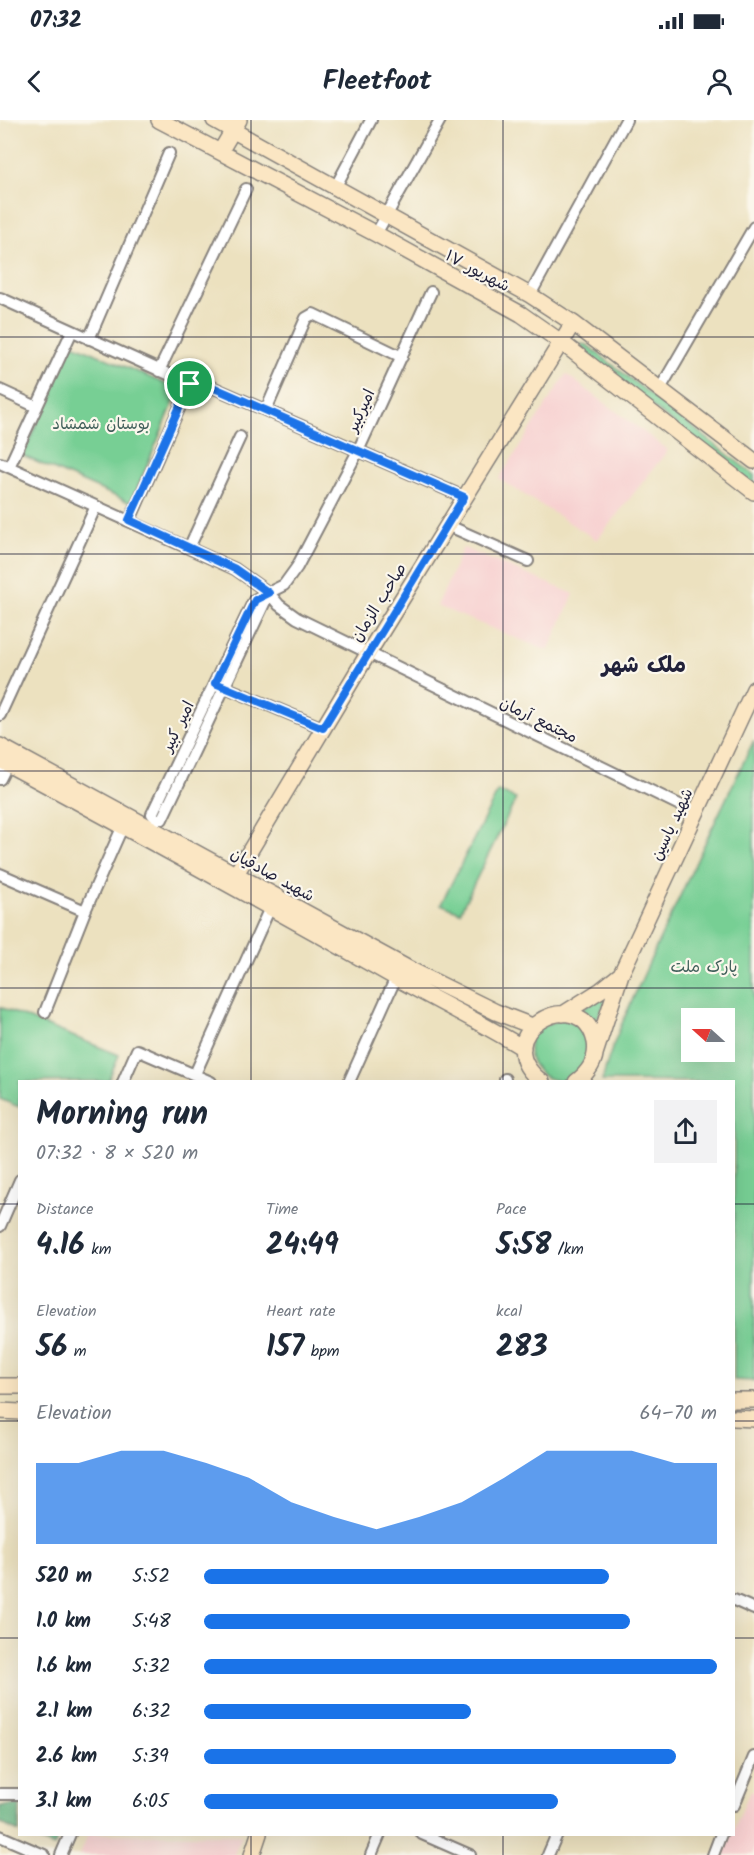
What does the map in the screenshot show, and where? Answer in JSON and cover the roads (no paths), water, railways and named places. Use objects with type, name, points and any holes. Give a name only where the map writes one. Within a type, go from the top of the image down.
[{"type":"street","name":"۱۷ شهریور","points":[[159,120],[376,234],[521,314],[561,342],[754,492]]},
{"type":"street","name":"۱۷ شهریور","points":[[213,120],[236,126],[388,216],[530,295],[573,323],[754,461]]},
{"type":"street","points":[[201,142],[213,120]]},
{"type":"street","points":[[336,186],[371,120]]},
{"type":"street","points":[[376,234],[440,120]]},
{"type":"street","points":[[530,295],[626,120]]},
{"type":"street","points":[[220,152],[236,126]]},
{"type":"street","points":[[89,339],[170,153]]},
{"type":"street","points":[[159,371],[246,189]]},
{"type":"street","points":[[660,389],[754,227]]},
{"type":"street","name":"امیرکبیر","points":[[269,593],[284,585],[297,567],[358,451],[431,292]]},
{"type":"street","points":[[0,298],[159,371],[190,384],[203,383],[464,497]]},
{"type":"street","points":[[266,410],[309,314],[402,357]]},
{"type":"street","name":"صاحب الزمان","points":[[233,879],[369,652],[573,323]]},
{"type":"street","points":[[5,465],[37,407],[72,331]]},
{"type":"street","points":[[129,520],[190,384]]},
{"type":"street","points":[[0,390],[37,407]]},
{"type":"street","points":[[189,548],[240,437]]},
{"type":"street","name":"مجتمع آرمان","points":[[5,465],[235,569],[269,593],[286,612],[696,813]]},
{"type":"street","points":[[0,715],[96,506]]},
{"type":"street","points":[[447,525],[528,561]]},
{"type":"street","name":"امیر کبیر","points":[[269,593],[162,819],[156,819],[152,814],[255,600],[269,593]]},
{"type":"street","points":[[215,683],[323,728]]},
{"type":"street","name":"شهید یاسین","points":[[589,1080],[621,975],[754,689]]},
{"type":"street","points":[[0,779],[5,756]]},
{"type":"street","name":"شهید صادقیان","points":[[5,756],[399,971],[524,1048]]},
{"type":"street","points":[[45,1012],[85,911],[125,821]]},
{"type":"street","points":[[1,877],[85,911]]},
{"type":"street","points":[[195,1074],[272,901]]},
{"type":"street","points":[[350,1080],[399,971]]},
{"type":"street","name":"شهید صادقیان","points":[[399,971],[532,1026]]},
{"type":"street","name":"شهید یاسین","points":[[563,1014],[621,975]]},
{"type":"street","name":"شهید یاسین","points":[[532,1026],[541,1018],[552,1014],[563,1014],[572,1016],[588,1027],[593,1036],[594,1060],[586,1075],[579,1080]]},
{"type":"street","points":[[532,1026],[524,1048],[527,1066],[540,1080]]},
{"type":"street","points":[[124,1080],[137,1050],[207,1080]]},
{"type":"street","points":[[0,1226],[18,1185]]},
{"type":"street","points":[[0,1386],[18,1386]]},
{"type":"street","points":[[735,1400],[754,1400]]},
{"type":"street","points":[[0,1411],[18,1412]]},
{"type":"street","points":[[735,1419],[754,1419]]},
{"type":"street","points":[[735,1600],[754,1609]]},
{"type":"street","points":[[735,1798],[754,1758]]},
{"type":"street","points":[[743,1782],[754,1787]]},
{"type":"street","points":[[0,1794],[18,1794]]},
{"type":"street","points":[[0,1836],[44,1855]]},
{"type":"street","points":[[61,1855],[69,1836]]},
{"type":"street","points":[[252,1855],[258,1836]]},
{"type":"street","points":[[371,1855],[379,1836]]},
{"type":"street","points":[[427,1836],[470,1855]]},
{"type":"street","points":[[548,1855],[556,1836]]},
{"type":"street","points":[[713,1855],[720,1836]]},
{"type":"district","name":"ملک شهر","points":[[644,664]]},
{"type":"park label","name":"بوستان شمشاد","points":[[101,423]]},
{"type":"park label","name":"پارک ملت","points":[[704,966]]}]
